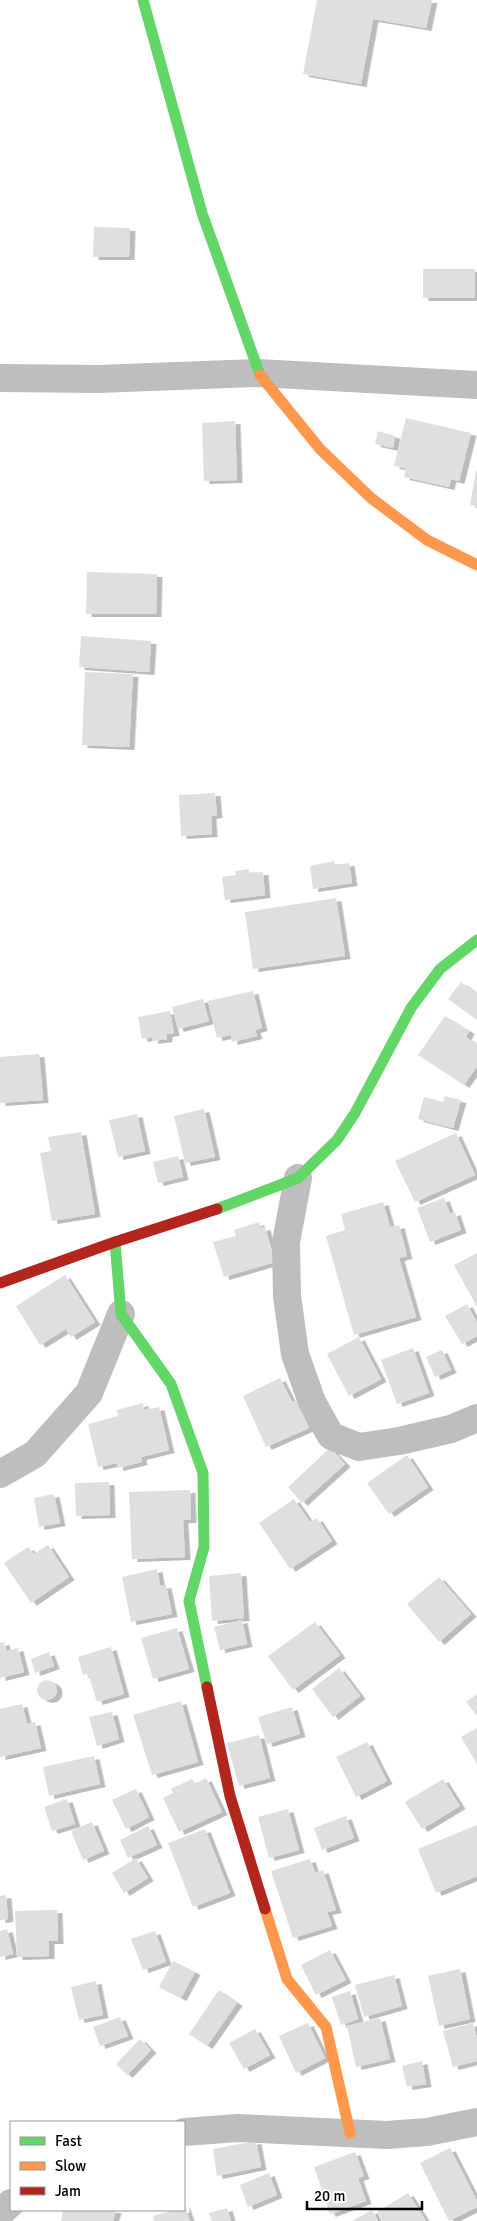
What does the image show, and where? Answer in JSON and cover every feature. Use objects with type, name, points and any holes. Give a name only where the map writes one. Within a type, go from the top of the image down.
[{"type":"street","points":[[144,0],[202,214],[258,374],[320,449],[371,498],[427,540],[477,565]]},
{"type":"street","points":[[0,378],[98,379],[258,374],[477,385]]},
{"type":"street","points":[[0,1283],[115,1242],[215,1210],[298,1178],[338,1140],[355,1113],[411,1008],[434,977],[477,940]]},
{"type":"street","points":[[298,1178],[286,1242],[287,1296],[295,1354],[312,1402],[331,1436],[359,1447],[399,1441],[451,1429],[477,1418]]},
{"type":"street","points":[[0,1474],[36,1454],[88,1393],[122,1314],[115,1242]]},
{"type":"street","points":[[122,1314],[171,1384],[203,1473],[204,1547],[189,1602],[230,1796],[287,1979],[326,2026],[350,2133]]},
{"type":"street","points":[[185,2132],[238,2128],[387,2135],[417,2133],[477,2122]]},
{"type":"street","points":[[0,2213],[10,2204]]},
{"type":"building","points":[[317,0],[432,0],[426,28],[373,19],[361,84],[303,74]]},
{"type":"building","points":[[94,227],[130,228],[129,257],[93,257]]},
{"type":"building","points":[[423,269],[475,269],[475,298],[423,298]]},
{"type":"building","points":[[406,418],[471,433],[459,481],[451,479],[449,487],[404,477],[406,468],[394,466]]},
{"type":"building","points":[[235,421],[237,480],[204,481],[202,423]]},
{"type":"building","points":[[378,431],[395,436],[393,448],[375,444]]},
{"type":"building","points":[[477,470],[477,506],[470,505]]},
{"type":"building","points":[[87,572],[157,574],[156,614],[86,614]]},
{"type":"building","points":[[81,636],[151,641],[149,672],[79,667]]},
{"type":"building","points":[[85,672],[133,674],[129,747],[82,745]]},
{"type":"building","points":[[215,793],[217,815],[211,816],[212,834],[181,836],[179,795]]},
{"type":"building","points":[[334,861],[335,865],[349,863],[352,883],[313,889],[310,866]]},
{"type":"building","points":[[249,869],[249,873],[263,872],[265,895],[225,900],[222,877],[236,875],[235,871]]},
{"type":"building","points":[[336,898],[345,956],[253,969],[245,912]]},
{"type":"building","points":[[461,982],[477,994],[477,1020],[448,999]]},
{"type":"building","points":[[253,991],[262,1028],[255,1030],[257,1036],[232,1042],[231,1035],[217,1038],[208,1001]]},
{"type":"building","points":[[203,999],[209,1021],[178,1029],[172,1007]]},
{"type":"building","points":[[170,1011],[174,1033],[167,1034],[167,1039],[153,1041],[152,1037],[142,1039],[138,1017]]},
{"type":"building","points":[[445,1016],[469,1031],[466,1037],[477,1045],[477,1066],[464,1085],[418,1055]]},
{"type":"building","points":[[39,1054],[43,1100],[0,1103],[0,1057]]},
{"type":"building","points":[[445,1096],[461,1100],[453,1128],[418,1119],[424,1097],[443,1102]]},
{"type":"building","points":[[204,1109],[215,1157],[185,1163],[174,1116]]},
{"type":"building","points":[[137,1114],[145,1151],[118,1157],[109,1120]]},
{"type":"building","points":[[81,1132],[95,1214],[52,1221],[40,1153],[51,1151],[48,1137]]},
{"type":"building","points":[[456,1133],[475,1175],[415,1202],[395,1161]]},
{"type":"building","points":[[178,1156],[183,1177],[158,1183],[153,1162]]},
{"type":"building","points":[[444,1198],[450,1214],[455,1212],[461,1230],[430,1242],[417,1208]]},
{"type":"building","points":[[383,1202],[390,1227],[399,1225],[407,1256],[399,1258],[416,1317],[354,1335],[326,1236],[345,1230],[341,1214]]},
{"type":"building","points":[[259,1222],[260,1228],[265,1227],[275,1262],[224,1277],[213,1242],[236,1236],[234,1230]]},
{"type":"building","points":[[477,1253],[477,1307],[454,1265]]},
{"type":"building","points":[[65,1275],[95,1322],[71,1337],[66,1329],[40,1345],[16,1306]]},
{"type":"building","points":[[467,1304],[477,1323],[477,1336],[462,1344],[445,1316]]},
{"type":"building","points":[[359,1337],[381,1379],[349,1396],[327,1354]]},
{"type":"building","points":[[413,1348],[429,1393],[397,1404],[381,1360]]},
{"type":"building","points":[[442,1350],[451,1370],[435,1377],[426,1357]]},
{"type":"building","points":[[280,1378],[292,1402],[297,1401],[309,1428],[266,1447],[243,1396]]},
{"type":"building","points":[[143,1403],[144,1410],[159,1407],[169,1450],[141,1457],[142,1462],[118,1468],[117,1463],[98,1467],[88,1424],[118,1416],[117,1410]]},
{"type":"building","points":[[330,1448],[345,1464],[302,1503],[288,1487]]},
{"type":"building","points":[[407,1455],[428,1487],[389,1514],[367,1483]]},
{"type":"building","points":[[109,1482],[110,1515],[76,1516],[75,1483]]},
{"type":"building","points":[[190,1490],[191,1520],[183,1520],[185,1557],[132,1559],[129,1492]]},
{"type":"building","points":[[54,1494],[60,1523],[39,1527],[34,1498]]},
{"type":"building","points":[[294,1499],[310,1522],[317,1518],[332,1541],[290,1569],[259,1523]]},
{"type":"building","points":[[48,1545],[69,1577],[31,1603],[4,1563],[28,1547],[34,1554]]},
{"type":"building","points":[[157,1569],[160,1586],[166,1585],[172,1614],[131,1622],[122,1577]]},
{"type":"building","points":[[241,1573],[244,1618],[212,1621],[209,1576]]},
{"type":"building","points":[[439,1577],[471,1614],[439,1642],[407,1604]]},
{"type":"building","points":[[242,1620],[247,1644],[220,1650],[214,1627]]},
{"type":"building","points":[[315,1622],[340,1655],[293,1690],[268,1656]]},
{"type":"building","points":[[177,1628],[189,1669],[153,1679],[141,1638]]},
{"type":"building","points":[[4,1642],[6,1651],[18,1648],[24,1672],[0,1678],[0,1643]]},
{"type":"building","points":[[111,1647],[124,1694],[97,1702],[88,1673],[83,1675],[78,1657]]},
{"type":"building","points":[[49,1652],[54,1666],[35,1673],[31,1659]]},
{"type":"building","points":[[339,1668],[360,1696],[333,1717],[312,1689]]},
{"type":"building","points":[[43,1680],[51,1680],[57,1686],[57,1694],[51,1700],[43,1700],[37,1694],[37,1686]]},
{"type":"building","points":[[477,1694],[477,1716],[466,1702]]},
{"type":"building","points":[[181,1701],[198,1762],[152,1775],[133,1715]]},
{"type":"building","points":[[22,1704],[27,1724],[35,1722],[41,1748],[0,1757],[0,1709]]},
{"type":"building","points":[[292,1707],[300,1734],[267,1744],[258,1717]]},
{"type":"building","points":[[112,1712],[119,1739],[97,1746],[89,1717]]},
{"type":"building","points":[[477,1728],[477,1764],[461,1737]]},
{"type":"building","points":[[259,1735],[270,1778],[239,1786],[227,1743]]},
{"type":"building","points":[[367,1742],[387,1781],[356,1797],[336,1757]]},
{"type":"building","points":[[94,1756],[100,1784],[49,1796],[43,1767]]},
{"type":"building","points":[[206,1778],[222,1812],[179,1832],[163,1798],[173,1793],[171,1789],[192,1779],[195,1784]]},
{"type":"building","points":[[443,1779],[460,1806],[422,1829],[405,1802]]},
{"type":"building","points":[[136,1789],[149,1817],[126,1829],[112,1800]]},
{"type":"building","points":[[67,1799],[75,1824],[52,1831],[44,1807]]},
{"type":"building","points":[[288,1809],[299,1850],[269,1858],[258,1817]]},
{"type":"building","points":[[346,1816],[354,1838],[322,1850],[314,1828]]},
{"type":"building","points":[[92,1822],[104,1851],[83,1860],[71,1831]]},
{"type":"building","points":[[477,1825],[477,1876],[436,1893],[418,1849]]},
{"type":"building","points":[[148,1826],[157,1845],[128,1858],[120,1840]]},
{"type":"building","points":[[205,1829],[230,1893],[193,1907],[168,1843]]},
{"type":"building","points":[[136,1858],[148,1878],[124,1893],[112,1873]]},
{"type":"building","points":[[310,1859],[315,1873],[323,1870],[336,1910],[327,1912],[332,1926],[293,1938],[271,1871]]},
{"type":"building","points":[[6,1895],[8,1919],[0,1920],[0,1896]]},
{"type":"building","points":[[57,1910],[58,1941],[49,1941],[49,1956],[17,1957],[15,1911]]},
{"type":"building","points":[[7,1929],[13,1954],[0,1957],[0,1931]]},
{"type":"building","points":[[155,1931],[166,1962],[143,1970],[131,1939]]},
{"type":"building","points":[[330,1950],[346,1980],[316,1995],[301,1965]]},
{"type":"building","points":[[173,1961],[195,1972],[181,1998],[159,1987]]},
{"type":"building","points":[[460,1969],[470,2019],[439,2026],[428,1976]]},
{"type":"building","points":[[394,1975],[402,2006],[364,2017],[355,1985]]},
{"type":"building","points":[[96,1981],[103,2015],[79,2020],[71,1987]]},
{"type":"building","points":[[219,1990],[237,2003],[207,2046],[189,2034]]},
{"type":"building","points":[[350,1991],[358,2019],[341,2025],[332,1997]]},
{"type":"building","points":[[120,2017],[128,2036],[100,2046],[93,2027]]},
{"type":"building","points":[[380,2018],[390,2059],[356,2067],[347,2026]]},
{"type":"building","points":[[308,2023],[325,2058],[296,2073],[279,2036]]},
{"type":"building","points":[[473,2023],[477,2039],[477,2061],[453,2067],[443,2031]]},
{"type":"building","points":[[255,2029],[270,2055],[244,2069],[229,2043]]},
{"type":"building","points":[[140,2039],[151,2050],[127,2075],[116,2064]]},
{"type":"building","points":[[422,2061],[426,2084],[407,2087],[402,2066]]},
{"type":"building","points":[[256,2141],[261,2167],[217,2176],[213,2149]]},
{"type":"building","points":[[450,2148],[477,2201],[477,2207],[449,2221],[420,2163]]},
{"type":"building","points":[[355,2152],[364,2176],[358,2178],[366,2201],[330,2214],[314,2167]]},
{"type":"building","points":[[269,2173],[277,2195],[248,2207],[240,2185]]},
{"type":"building","points":[[408,2193],[426,2221],[383,2221],[377,2212]]},
{"type":"building","points":[[185,2206],[190,2221],[154,2221],[153,2216],[170,2211],[185,2211]]},
{"type":"building","points":[[227,2208],[231,2221],[212,2221],[209,2213]]},
{"type":"building","points":[[372,2210],[378,2221],[352,2221]]},
{"type":"building","points":[[63,2211],[116,2211],[113,2221],[61,2221]]},
{"type":"traffic: fast","points":[[143,0],[202,213],[260,375]]},
{"type":"traffic: fast","points":[[217,1209],[298,1178],[337,1140],[355,1113],[411,1008],[440,969],[477,940]]},
{"type":"traffic: fast","points":[[115,1242],[121,1314],[171,1384],[203,1473],[204,1547],[189,1601],[207,1687]]},
{"type":"traffic: slow","points":[[260,375],[320,449],[371,498],[427,540],[477,565]]},
{"type":"traffic: slow","points":[[265,1909],[287,1979],[326,2027],[350,2133]]},
{"type":"traffic: jam","points":[[0,1283],[115,1242],[217,1209]]},
{"type":"traffic: jam","points":[[207,1687],[230,1796],[265,1909]]}]
